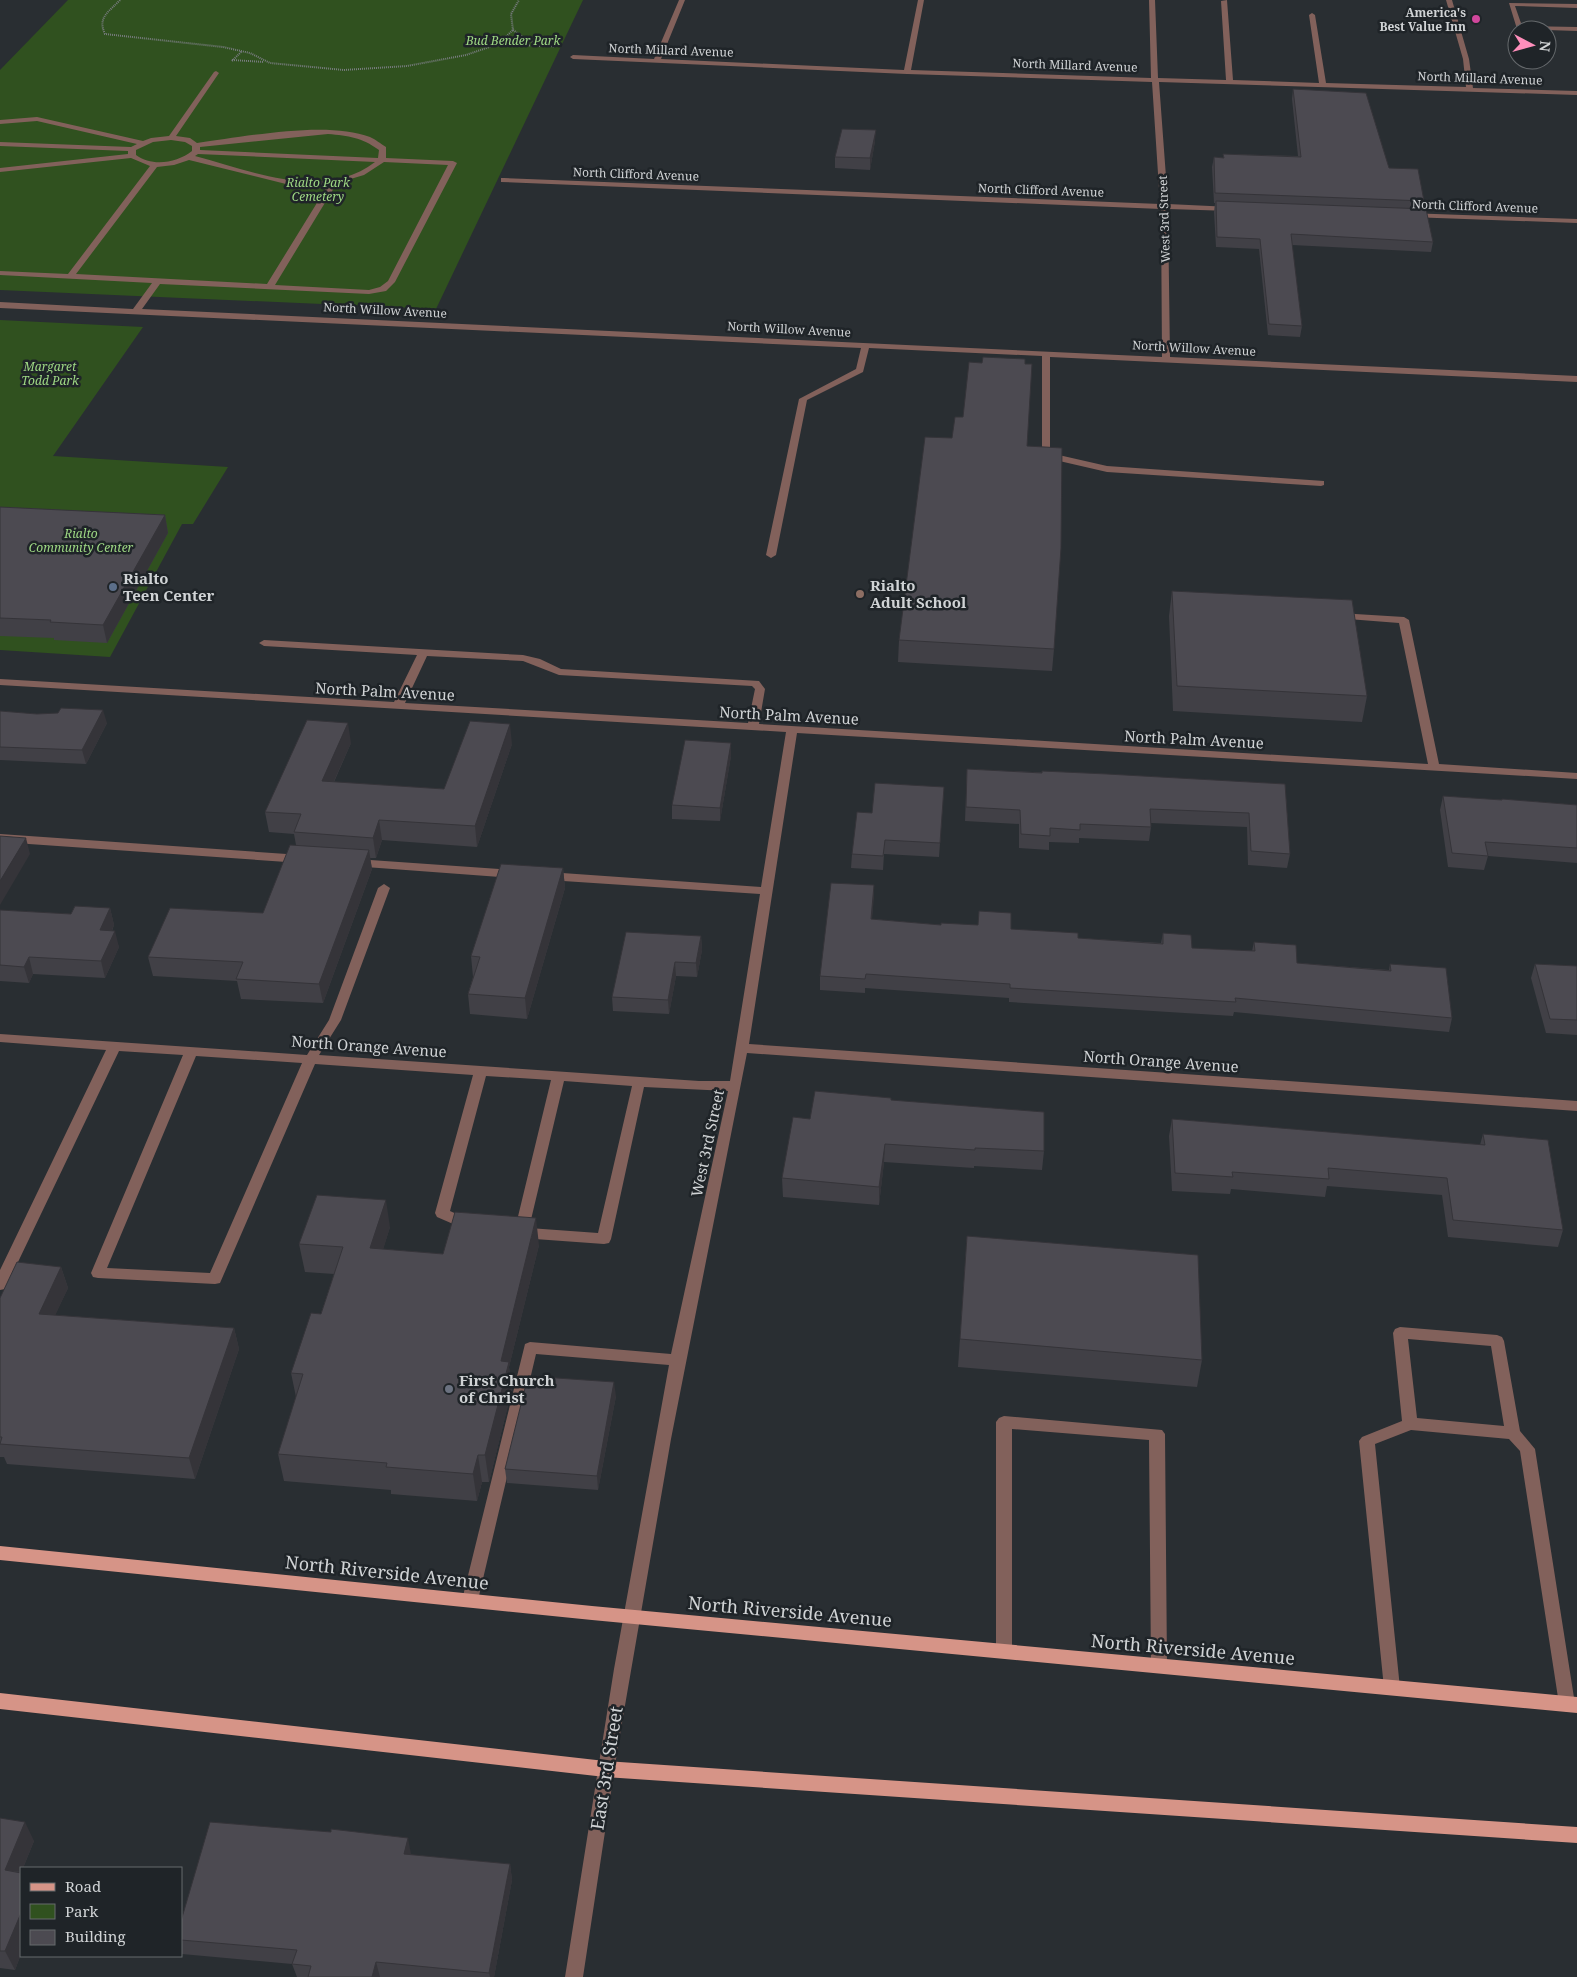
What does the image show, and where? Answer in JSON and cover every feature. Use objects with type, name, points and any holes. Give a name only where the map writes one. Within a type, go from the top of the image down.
[{"type":"main road","name":"North Riverside Avenue","points":[[0,1553],[630,1616],[1572,1705]]},
{"type":"main road","points":[[0,1701],[606,1769],[1577,1835]]},
{"type":"street","points":[[656,60],[682,0]]},
{"type":"street","points":[[907,72],[921,0]]},
{"type":"street","name":"West 3rd Street","points":[[1152,0],[1155,78],[1165,206],[1166,360]]},
{"type":"street","points":[[1449,0],[1466,59],[1470,89]]},
{"type":"street","points":[[1224,1],[1230,81]]},
{"type":"street","points":[[1577,6],[1511,4],[1519,28],[1577,29]]},
{"type":"street","points":[[1312,15],[1323,84]]},
{"type":"street","name":"North Millard Avenue","points":[[573,57],[907,72],[1155,78],[1577,93]]},
{"type":"street","points":[[171,138],[216,73]]},
{"type":"street","points":[[0,122],[37,119],[143,143],[171,138],[187,140],[196,148],[453,163],[390,282],[383,289],[369,292],[0,273]]},
{"type":"street","points":[[0,144],[132,153],[140,161],[155,164],[188,158],[290,183],[334,182],[359,176],[382,160],[383,149],[369,139],[352,134],[303,133],[196,148],[188,158]]},
{"type":"street","points":[[0,170],[132,153],[143,143]]},
{"type":"street","points":[[70,276],[155,164]]},
{"type":"street","name":"North Clifford Avenue","points":[[504,180],[1243,209]]},
{"type":"street","points":[[270,286],[334,182]]},
{"type":"street","name":"North Clifford Avenue","points":[[1400,215],[1577,221]]},
{"type":"street","points":[[136,312],[158,280]]},
{"type":"street","name":"North Willow Avenue","points":[[0,305],[1577,379]]},
{"type":"street","points":[[771,556],[803,399],[860,370],[866,345]]},
{"type":"street","points":[[1046,354],[1045,455],[1107,469],[1322,483]]},
{"type":"street","points":[[1326,615],[1404,620],[1434,768]]},
{"type":"street","points":[[264,643],[523,658],[536,661],[559,672],[755,683],[760,689],[753,728]]},
{"type":"street","points":[[398,706],[422,653]]},
{"type":"street","name":"North Palm Avenue","points":[[0,682],[1577,776]]},
{"type":"street","name":"West 3rd Street","points":[[643,1560],[678,1360],[736,1086],[792,730]]},
{"type":"street","points":[[0,838],[316,860]]},
{"type":"street","points":[[346,862],[767,891]]},
{"type":"street","points":[[192,1050],[98,1273],[215,1279],[311,1058],[335,1020],[384,888]]},
{"type":"street","name":"North Orange Avenue","points":[[0,1038],[699,1086],[736,1086]]},
{"type":"street","points":[[0,1285],[115,1045]]},
{"type":"street","name":"North Orange Avenue","points":[[742,1048],[1577,1106]]},
{"type":"street","points":[[478,1230],[442,1213],[481,1071]]},
{"type":"street","points":[[521,1233],[558,1076]]},
{"type":"street","points":[[504,1232],[604,1239],[639,1082]]},
{"type":"street","points":[[1410,1424],[1400,1333],[1497,1341],[1513,1433],[1527,1449],[1572,1705]]},
{"type":"street","points":[[470,1600],[530,1348],[678,1360]]},
{"type":"street","points":[[1004,1651],[1004,1422],[1157,1434],[1159,1666]]},
{"type":"street","points":[[1392,1688],[1367,1441],[1410,1424],[1513,1433]]},
{"type":"street","name":"East 3rd Street","points":[[574,1977],[630,1616],[643,1560]]},
{"type":"path","points":[[120,0],[102,20],[100,26],[105,34],[126,39],[232,49],[257,56],[267,62]]},
{"type":"path","points":[[519,0],[512,7],[510,14],[513,30],[529,41],[544,46]]},
{"type":"path","points":[[498,44],[513,30]]},
{"type":"path","points":[[232,60],[330,69],[379,69],[450,59],[498,44],[559,48]]},
{"type":"green space","name":"Rialto Park Cemetery","points":[[68,0],[583,0],[436,309],[0,290],[0,70]]},
{"type":"green space","name":"Rialto Community Center","points":[[0,320],[143,327],[53,456],[228,467],[193,524],[182,524],[110,657],[0,650]]},
{"type":"building","points":[[1293,89],[1366,93],[1389,168],[1418,169],[1424,201],[1215,193],[1214,157],[1224,158],[1223,154],[1301,157]]},
{"type":"building","points":[[842,129],[876,130],[870,158],[835,157]]},
{"type":"building","points":[[1216,201],[1426,209],[1433,242],[1291,234],[1302,326],[1269,324],[1260,239],[1217,237]]},
{"type":"building","points":[[983,357],[1025,359],[1025,364],[1032,364],[1027,446],[1062,448],[1061,548],[1054,649],[899,640],[925,437],[952,438],[955,417],[963,417],[969,362],[982,363]]},
{"type":"building","points":[[0,507],[165,515],[103,625],[0,618]]},
{"type":"building","points":[[1172,591],[1352,600],[1367,696],[1177,686]]},
{"type":"building","points":[[61,708],[103,710],[82,750],[0,747],[0,711],[37,714],[58,713]]},
{"type":"building","points":[[307,720],[348,723],[322,781],[444,789],[470,721],[510,724],[475,826],[379,820],[373,838],[294,832],[301,814],[265,812]]},
{"type":"building","points":[[685,740],[731,743],[720,808],[672,805]]},
{"type":"building","points":[[967,769],[1107,774],[1285,784],[1290,854],[1251,851],[1249,813],[1150,809],[1151,827],[1080,824],[1080,830],[1050,828],[1050,836],[1021,834],[1020,810],[966,807]]},
{"type":"building","points":[[875,783],[944,787],[940,843],[885,840],[883,856],[852,854],[857,812],[872,813]]},
{"type":"building","points":[[1443,796],[1577,805],[1577,848],[1485,842],[1488,856],[1452,853]]},
{"type":"building","points":[[0,836],[26,838],[0,881]]},
{"type":"building","points":[[290,845],[369,850],[319,984],[236,979],[243,962],[148,957],[170,908],[263,913]]},
{"type":"building","points":[[501,864],[563,868],[525,998],[468,994],[480,957],[471,956]]},
{"type":"building","points":[[831,883],[874,885],[871,919],[941,925],[941,923],[978,925],[979,911],[1011,913],[1011,929],[1078,933],[1078,938],[1163,944],[1163,933],[1191,935],[1192,948],[1255,951],[1254,942],[1296,945],[1297,963],[1391,971],[1390,964],[1446,968],[1452,1018],[1235,998],[1236,1002],[1010,988],[1010,984],[866,974],[865,979],[820,976]]},
{"type":"building","points":[[75,906],[110,908],[100,930],[115,931],[101,961],[29,957],[24,967],[0,965],[0,910],[71,914]]},
{"type":"building","points":[[626,932],[701,936],[696,963],[675,962],[668,1000],[612,997]]},
{"type":"building","points":[[1535,964],[1577,966],[1577,1020],[1550,1019]]},
{"type":"building","points":[[815,1091],[891,1098],[891,1100],[1044,1112],[1044,1151],[975,1148],[975,1150],[885,1144],[879,1187],[782,1178],[793,1117],[810,1119]]},
{"type":"building","points":[[1172,1119],[1485,1145],[1483,1134],[1548,1140],[1563,1230],[1453,1220],[1447,1178],[1328,1168],[1329,1179],[1232,1172],[1233,1177],[1175,1173]]},
{"type":"building","points":[[317,1195],[386,1200],[370,1248],[443,1254],[455,1212],[536,1218],[501,1361],[509,1362],[485,1455],[478,1455],[473,1474],[386,1467],[387,1463],[278,1454],[303,1374],[291,1373],[311,1313],[321,1314],[343,1247],[299,1244]]},
{"type":"building","points":[[967,1236],[1198,1255],[1202,1360],[960,1339]]},
{"type":"building","points":[[17,1262],[61,1267],[39,1314],[234,1328],[189,1458],[0,1444],[2,1437],[0,1437],[0,1298]]},
{"type":"building","points":[[528,1376],[614,1382],[597,1476],[505,1469]]},
{"type":"building","points":[[0,1818],[25,1822],[5,1870],[20,1873],[20,1915],[5,1951],[0,1951]]},
{"type":"building","points":[[210,1822],[331,1832],[331,1829],[408,1838],[404,1854],[510,1864],[489,1973],[376,1962],[372,1977],[308,1977],[311,1966],[292,1964],[297,1950],[182,1940],[182,1918]]},
{"type":"place","name":"America's Best Value Inn","points":[[1476,19]]},
{"type":"place","name":"Rialto Teen Center","points":[[113,587]]},
{"type":"place","name":"Rialto Adult School","points":[[860,594]]},
{"type":"place","name":"First Church of Christ","points":[[449,1389]]},
{"type":"park label","name":"Bud Bender Park","points":[[513,40]]},
{"type":"park label","name":"Margaret Todd Park","points":[[50,373]]}]
